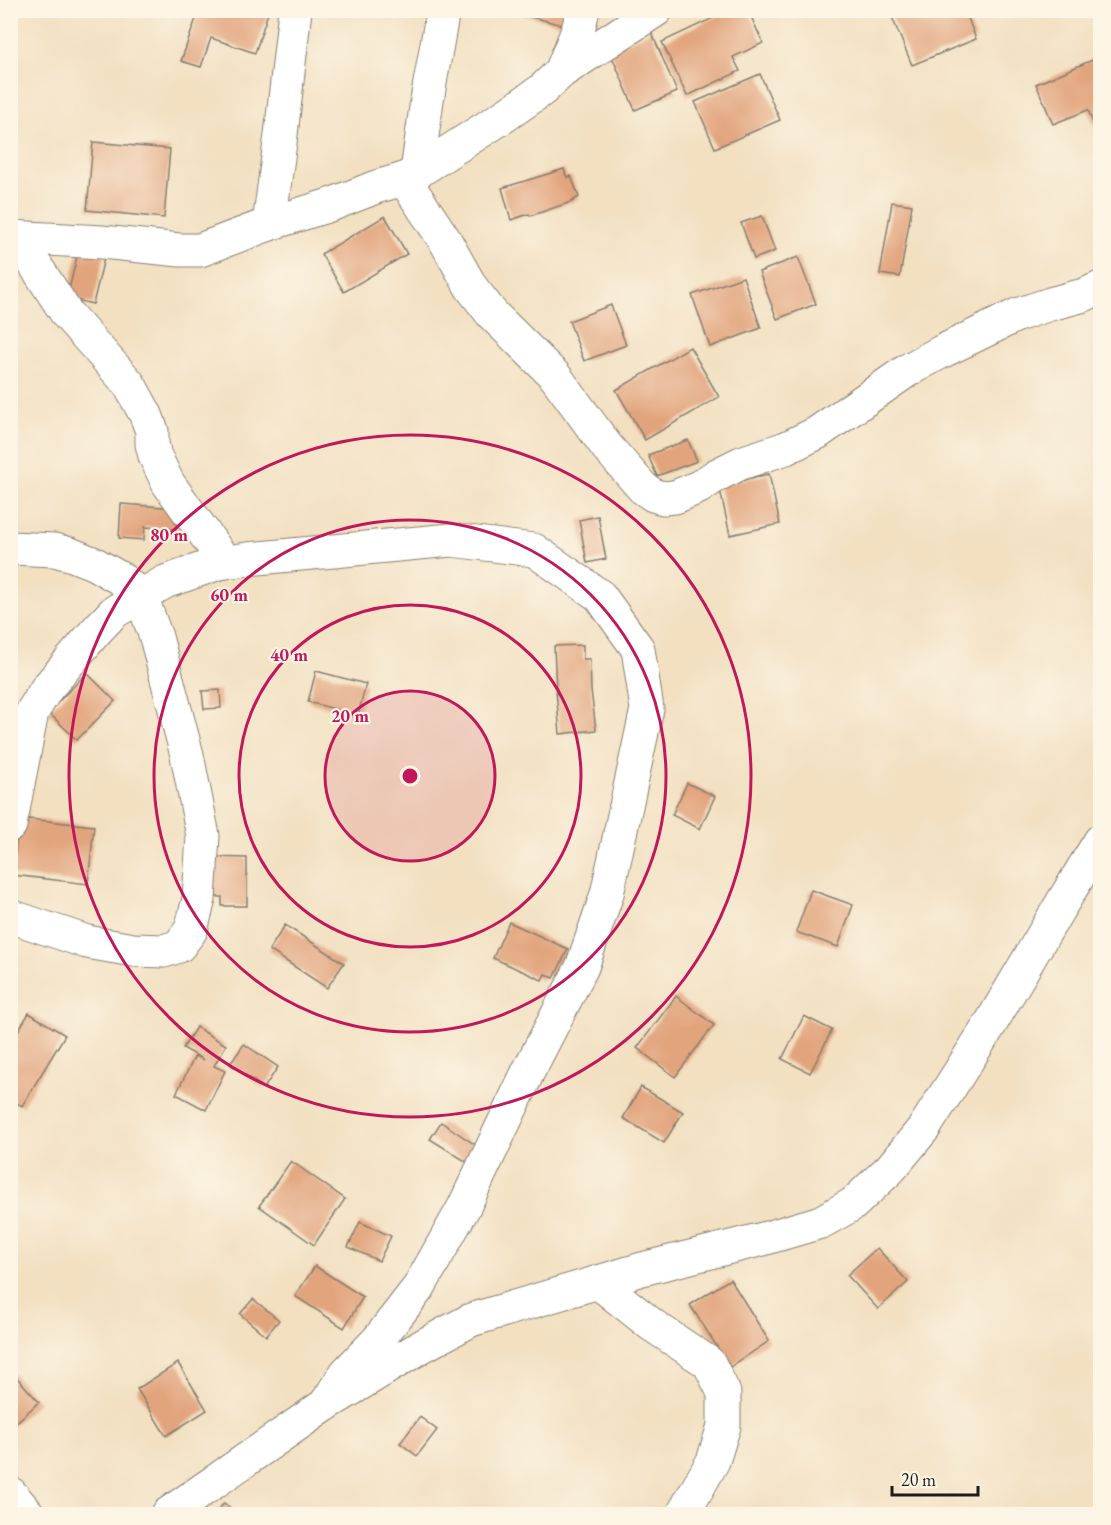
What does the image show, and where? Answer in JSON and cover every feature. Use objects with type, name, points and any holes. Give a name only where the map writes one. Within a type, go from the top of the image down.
[{"type":"street","points":[[269,224],[295,10]]},
{"type":"street","points":[[443,10],[427,100],[410,176],[471,287],[492,314],[555,376],[607,447],[643,488],[653,495],[663,498],[675,497],[699,487],[717,474],[741,463],[786,448],[817,433],[908,370],[941,352],[1017,315],[1101,288]]},
{"type":"street","points":[[561,72],[578,30],[583,10]]},
{"type":"street","points":[[14,237],[200,250],[269,224],[333,204],[410,176],[460,146],[533,97],[561,72],[656,10]]},
{"type":"street","points":[[14,237],[67,314],[129,384],[146,415],[152,431],[155,456],[168,483],[225,562]]},
{"type":"street","points":[[10,825],[32,712],[46,688],[114,612],[165,582],[225,562],[451,540],[534,550],[600,596],[638,649],[646,710],[607,894],[582,967],[528,1072],[464,1207],[419,1287],[378,1340],[346,1373],[325,1405]]},
{"type":"street","points":[[10,548],[54,550],[70,554],[95,564],[121,579],[141,596],[156,638],[184,744],[203,836],[199,899],[191,930],[179,946],[165,951],[133,950],[87,942],[10,916]]},
{"type":"street","points":[[168,1515],[325,1405],[424,1345],[471,1320],[642,1269],[821,1222],[853,1204],[891,1168],[924,1128],[991,1023],[1101,841]]},
{"type":"street","points":[[598,1282],[652,1325],[709,1363],[724,1393],[724,1426],[713,1461],[683,1515]]},
{"type":"street","points":[[10,1493],[28,1515]]},
{"type":"building","points":[[199,10],[269,10],[255,53],[211,38],[201,67],[181,61]]},
{"type":"building","points":[[517,10],[574,10],[570,27],[516,13]]},
{"type":"building","points":[[730,10],[748,10],[763,43],[733,57],[740,71],[687,96],[662,42]]},
{"type":"building","points":[[889,10],[965,10],[976,39],[912,65]]},
{"type":"building","points":[[651,31],[677,92],[635,110],[609,50]]},
{"type":"building","points":[[1097,58],[1100,65],[1100,122],[1094,125],[1088,110],[1053,124],[1036,84]]},
{"type":"building","points":[[760,74],[780,120],[715,148],[695,102]]},
{"type":"building","points":[[93,142],[170,149],[164,218],[87,210]]},
{"type":"building","points":[[564,169],[567,178],[571,176],[579,197],[574,201],[530,216],[529,214],[511,220],[502,188]]},
{"type":"building","points":[[892,202],[912,205],[900,277],[880,274]]},
{"type":"building","points":[[385,216],[407,254],[344,292],[321,254]]},
{"type":"building","points":[[762,216],[775,251],[754,259],[741,223]]},
{"type":"building","points":[[79,248],[105,254],[93,304],[67,298]]},
{"type":"building","points":[[798,257],[816,304],[777,319],[759,272]]},
{"type":"building","points":[[743,277],[761,328],[710,347],[692,295]]},
{"type":"building","points":[[611,305],[626,345],[584,361],[569,321]]},
{"type":"building","points":[[690,347],[719,397],[645,440],[616,390]]},
{"type":"building","points":[[688,440],[697,461],[657,476],[648,455]]},
{"type":"building","points":[[769,474],[780,524],[730,535],[719,485]]},
{"type":"building","points":[[121,504],[177,508],[176,529],[145,527],[144,540],[119,538]]},
{"type":"building","points":[[598,516],[606,559],[587,563],[579,520]]},
{"type":"building","points":[[583,645],[583,659],[590,659],[596,730],[560,734],[554,646]]},
{"type":"building","points":[[316,671],[366,684],[358,715],[308,702]]},
{"type":"building","points":[[87,673],[115,701],[77,740],[48,712]]},
{"type":"building","points":[[220,690],[221,708],[204,709],[202,691]]},
{"type":"building","points":[[687,783],[715,796],[700,829],[672,815]]},
{"type":"building","points":[[19,818],[94,826],[88,884],[13,875]]},
{"type":"building","points":[[211,857],[247,858],[247,906],[222,906],[222,897],[210,897]]},
{"type":"building","points":[[811,890],[853,905],[838,947],[796,932]]},
{"type":"building","points":[[509,922],[568,949],[554,978],[545,974],[542,980],[493,958]]},
{"type":"building","points":[[285,925],[344,963],[327,988],[269,950]]},
{"type":"building","points":[[676,996],[714,1025],[675,1077],[637,1048]]},
{"type":"building","points":[[29,1013],[65,1035],[22,1106],[10,1099],[10,1044]]},
{"type":"building","points":[[804,1016],[832,1030],[810,1073],[782,1059]]},
{"type":"building","points":[[196,1027],[226,1045],[214,1066],[225,1071],[206,1110],[176,1094],[195,1056],[204,1060],[183,1048]]},
{"type":"building","points":[[244,1044],[278,1067],[264,1088],[230,1064]]},
{"type":"building","points":[[641,1087],[683,1112],[664,1143],[623,1118]]},
{"type":"building","points":[[441,1122],[480,1148],[470,1164],[430,1139]]},
{"type":"building","points":[[291,1161],[345,1199],[314,1245],[259,1206]]},
{"type":"building","points":[[360,1222],[391,1236],[379,1261],[348,1247]]},
{"type":"building","points":[[877,1248],[908,1282],[878,1309],[847,1275]]},
{"type":"building","points":[[315,1266],[363,1297],[344,1328],[295,1296]]},
{"type":"building","points":[[730,1279],[769,1341],[730,1367],[690,1305]]},
{"type":"building","points":[[253,1299],[279,1320],[266,1336],[240,1314]]},
{"type":"building","points":[[178,1363],[207,1410],[166,1436],[137,1389]]},
{"type":"building","points":[[10,1370],[39,1402],[10,1428]]},
{"type":"building","points":[[420,1417],[437,1430],[417,1456],[400,1443]]},
{"type":"building","points":[[224,1503],[238,1514],[215,1514]]}]
